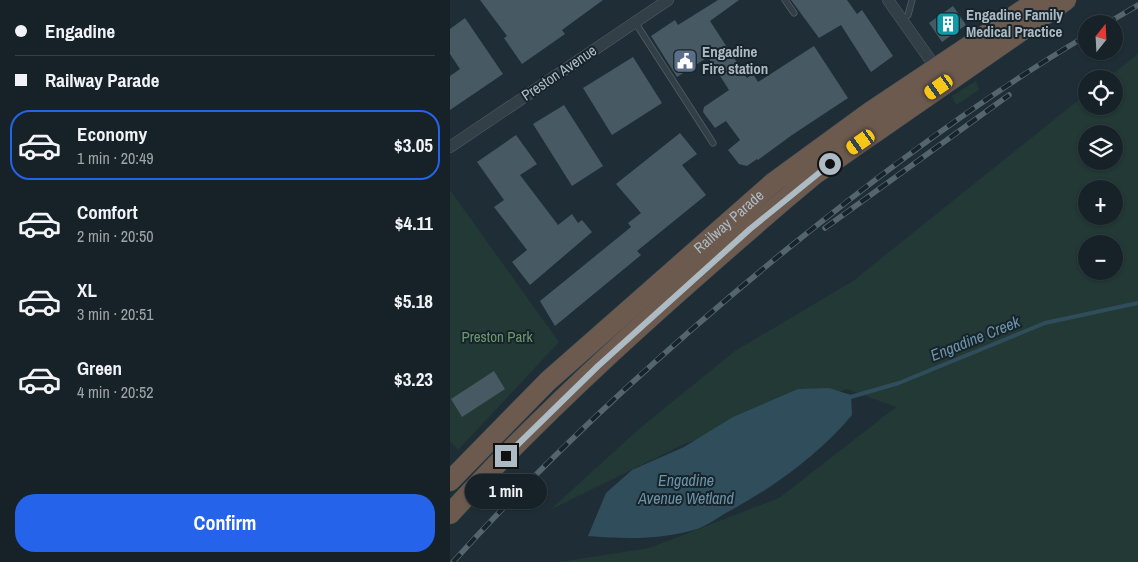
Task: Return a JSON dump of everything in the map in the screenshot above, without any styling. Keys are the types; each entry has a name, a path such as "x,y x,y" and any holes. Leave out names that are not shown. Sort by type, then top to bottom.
{"highway":[{"name":"Railway Parade","path":"452,475 548,381 743,208 813,152 1038,0"},
{"name":"Railway Parade","path":"450,514 598,366 784,200 823,169 1066,0"}],"street":[{"name":"Preston Avenue","path":"450,147 668,0"},
{"path":"888,0 936,68"},
{"path":"452,475 471,492"}],"lane":[{"path":"785,0 794,13"},
{"path":"908,15 912,0"},
{"path":"635,22 713,143"}],"green space":[{"path":"1138,54 1138,562 559,562 649,548 779,498 896,407 847,389 684,444 550,510 640,428 735,351 853,281 1078,100 1078,115 1123,115 1123,70 1118,70"},
{"path":"976,81 979,90 956,105 952,96"},
{"name":"Preston Park","path":"450,190 559,342 458,450 450,441"}],"water":[{"name":"Engadine Avenue Wetland","path":"829,388 851,395 852,415 809,458 759,494 704,526 684,533 643,538 588,536 606,493 632,470 684,447 733,417 798,389"}],"building":[{"path":"480,0 603,0 562,30 565,34 522,64 504,38 507,36"},
{"path":"718,0 739,0 710,21 747,78 753,74 758,82 814,46 848,98 747,166 739,164 728,150 740,140 726,121 715,128 703,112 704,107 729,90 708,57 677,77 651,36 675,20 678,25"},
{"path":"791,0 847,0 857,14 862,10 893,56 871,72 841,25 819,38"},
{"name":"Engadine Family Medical Practice","path":"953,6 966,25 942,42 929,23"},
{"path":"465,18 503,74 450,110 450,76 460,69 450,54 450,29"},
{"path":"633,57 662,103 612,135 583,88"},
{"path":"564,105 603,166 572,186 533,124"},
{"path":"680,133 697,154 682,165 706,195 637,251 641,255 555,326 540,301 631,227 628,223 641,213 616,184"},
{"path":"516,135 537,164 520,175 558,225 572,214 578,223 582,220 592,232 530,285 512,262 527,250 494,207 504,200 477,162"},
{"path":"494,371 505,389 462,417 451,399"}],"waterway":[{"name":"Engadine Creek","path":"847,398 899,383 1045,323 1138,303"}],"railway":[{"path":"1121,15 1138,5"},
{"path":"453,562 532,479 613,400 698,324 786,250 932,137 1008,85 1078,41"},
{"path":"825,228 1009,95"}],"place":[{"name":"Engadine Family Medical Practice","path":"948,24"},
{"name":"Engadine Fire station","path":"685,61"}],"route":[{"path":"506,456 598,366 750,229 815,174 830,164"}]}
